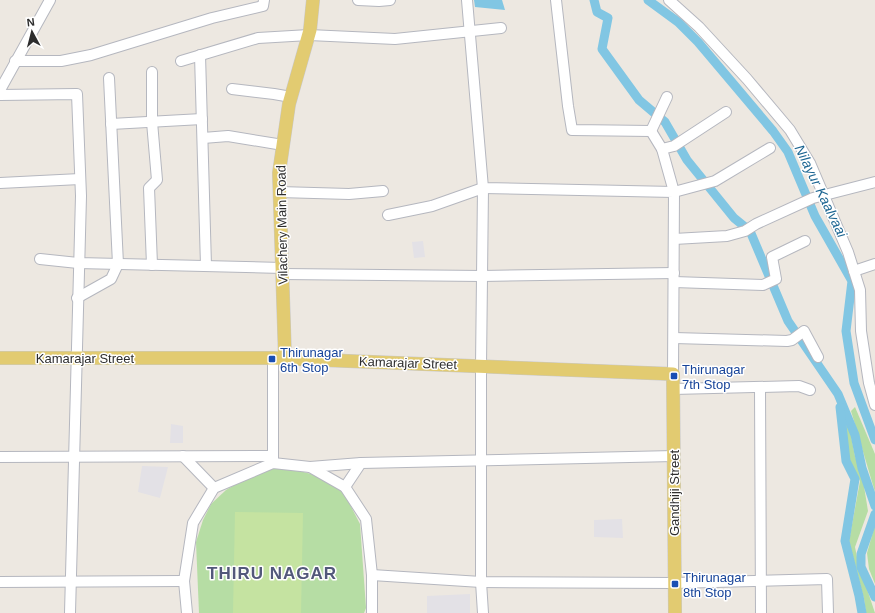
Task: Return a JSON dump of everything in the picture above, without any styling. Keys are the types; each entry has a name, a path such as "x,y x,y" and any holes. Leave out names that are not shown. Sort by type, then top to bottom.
{"main road":[{"name":"Vilachery Main Road","path":"279,358 282,271 279,172 291,97 309,35 313,0"},
{"name":"Kamarajar Street","path":"0,358 279,358 673,374"},
{"name":"Gandhiji Street","path":"673,374 675,613"}],"street":[{"path":"0,90 5,72 15,61 50,0"},
{"path":"15,61 61,61 91,55 212,18 263,6 264,0"},
{"path":"358,0 390,0"},
{"path":"467,0 483,188 481,366 481,582 483,613"},
{"path":"556,0 572,130 651,131"},
{"path":"669,0 699,27 747,79 790,130 810,164 848,252 860,290 861,331 872,382 875,405"},
{"path":"181,61 258,38 309,35 395,39 501,28"},
{"path":"200,55 206,266"},
{"path":"152,72 152,122 157,180 149,188 152,265"},
{"path":"77,298 111,279 118,264 109,78"},
{"path":"232,89 291,97"},
{"path":"0,95 77,94 81,196 77,298 70,613"},
{"path":"651,131 666,97"},
{"path":"662,149 674,146 684,138 726,112"},
{"path":"111,124 202,119"},
{"path":"651,131 662,149 674,192 673,374"},
{"path":"203,138 228,136 283,145"},
{"path":"388,215 432,206 483,188 674,192 715,181 770,148"},
{"path":"0,183 80,179"},
{"path":"674,238 727,236 745,231 756,224 813,198 875,182"},
{"path":"279,192 349,194 383,191"},
{"path":"40,258 78,263 206,266 282,271 482,276 674,278 763,285 776,279 772,257 806,241"},
{"path":"854,270 875,264"},
{"path":"674,338 787,341 792,340 804,331 818,357"},
{"path":"273,459 279,358"},
{"path":"673,389 799,386 810,390"},
{"path":"760,387 761,613"},
{"path":"183,456 214,488"},
{"path":"0,457 183,456 273,459 310,467 361,463 674,456"},
{"path":"187,613 184,581 194,523 214,488 273,459"},
{"path":"345,487 361,463"},
{"path":"310,467 345,487 366,520 372,575 372,613"},
{"path":"372,575 481,582 674,583 827,579 828,613"},
{"path":"0,582 184,581"}],"shaded area":[{"path":"423,241 425,257 414,258 412,242"},
{"path":"171,424 183,426 183,443 170,443"},
{"path":"142,466 168,467 160,498 138,492"},
{"path":"622,519 623,538 594,537 594,520"},
{"path":"470,594 470,613 427,613 427,596"}],"green space":[{"path":"855,407 875,454 875,492 851,411"},
{"path":"846,420 849,426 855,456 863,480 868,511 855,547 858,562 875,613 866,613 864,599 849,541 860,481 850,461 843,425"},
{"path":"285,467 322,477 344,493 360,524 366,608 364,613 199,613 196,542 203,520 211,504 226,490 246,478 265,470"},
{"path":"235,512 303,513 301,613 233,613"},
{"path":"875,525 875,584 869,569 867,553"}],"water":[{"path":"474,0 502,0 505,10 475,7"}],"waterway":[{"path":"594,0 597,12 608,18 602,49 639,100 665,122 687,160 734,218 750,231 788,321 838,394 855,435 862,468 875,506"},
{"name":"Nilayur Kaalvaai","path":"648,0 678,22 698,42 773,131 788,152 815,216 852,281 846,331 854,383 875,440"},
{"path":"840,407 846,461 855,479 845,541 862,613"},
{"path":"875,514 861,554 861,567 875,597"}],"place":[{"name":"Thirunagar 6th Stop","path":"272,359"},
{"name":"Thirunagar 7th Stop","path":"674,376"},
{"name":"Thirunagar 8th Stop","path":"675,584"}],"district":[{"name":"THIRU NAGAR","path":"272,573"}]}
